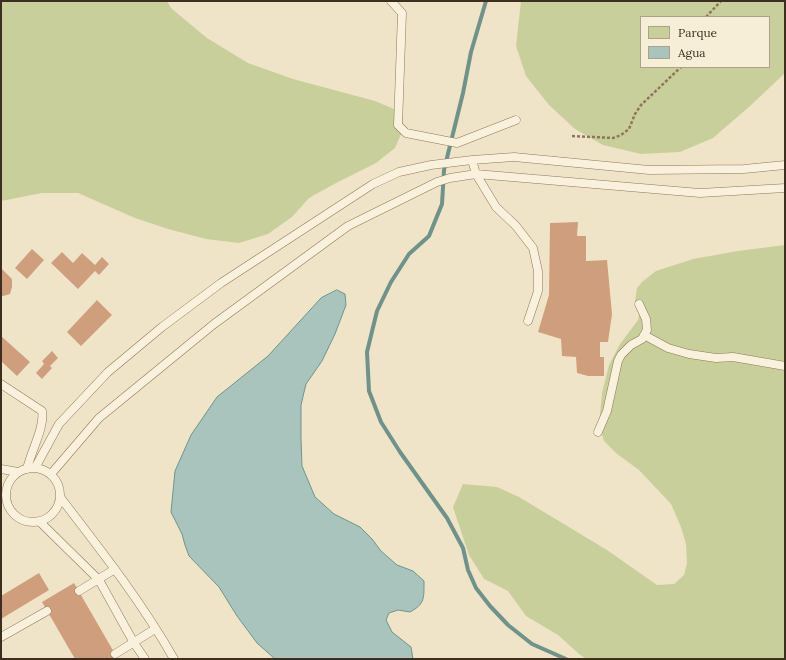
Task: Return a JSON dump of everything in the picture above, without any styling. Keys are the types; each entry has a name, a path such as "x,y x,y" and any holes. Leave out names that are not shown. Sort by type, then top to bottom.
{"lane":[{"path":"391,1 402,13 398,125 406,133 457,143 516,120"},
{"path":"31,468 59,424 108,372 162,327 221,283 373,184 399,172 431,165 514,157 649,170 744,169 785,165"},
{"path":"472,160 476,174 496,207 516,226 533,248 538,271 538,291 528,321"},
{"path":"51,474 99,418 214,324 348,226 437,182 450,178 476,174 700,193 785,188"},
{"path":"598,432 607,411 618,361 621,354 631,345 642,339 647,330 646,319 639,304"},
{"path":"644,335 668,348 689,354 716,358 733,357 785,366"},
{"path":"1,384 42,411 42,423 29,457 31,468"},
{"path":"1,469 18,472 31,468 44,470 51,474 56,481 60,497 58,505 53,513 39,521 30,522 22,520 15,515 10,509 6,493 12,478 18,472"},
{"path":"60,497 115,569 156,629 174,659"},
{"path":"1,507 10,509"},
{"path":"39,521 99,580 134,643 145,659"},
{"path":"79,592 115,569"},
{"path":"1,638 47,610"},
{"path":"115,654 156,629"}],"path":[{"path":"707,16 722,1"},
{"path":"572,136 613,138 622,136 629,129 635,114 641,106 680,68"}],"green space":[{"path":"1,1 167,1 171,8 207,38 248,63 293,79 375,101 394,109 403,118 402,132 395,148 376,163 309,198 292,217 268,234 239,243 206,239 168,229 135,218 78,193 42,193 1,201"},
{"path":"521,1 785,1 785,73 713,138 680,152 641,154 603,145 575,129 549,105 526,76 516,46"},
{"path":"785,245 785,659 586,659 558,635 526,616 508,591 484,579 469,555 453,507 463,484 497,487 519,497 607,550 657,585 674,584 684,575 687,563 686,544 681,527 671,504 639,470 617,454 604,441 599,424 602,393 609,365 620,344 638,320 640,311 635,301 637,288 656,271 693,259"}],"water":[{"path":"337,290 345,294 346,305 335,334 322,361 306,384 301,405 302,466 315,497 334,514 360,527 381,551 397,565 413,571 424,581 424,596 419,606 410,612 398,610 389,613 386,620 392,632 411,647 413,659 275,659 257,643 237,616 219,587 189,556 182,534 171,512 175,471 191,435 217,397 268,356 321,298"}],"building":[{"path":"578,222 577,236 586,236 586,261 607,260 612,314 608,342 600,342 600,357 604,357 604,376 588,376 577,373 576,357 562,356 561,339 538,332 549,295 550,223"},
{"path":"32,249 44,260 27,279 15,268"},
{"path":"62,252 73,263 82,253 95,265 102,257 109,264 99,275 95,271 78,289 51,263"},
{"path":"1,268 12,279 10,294 3,296 1,296"},
{"path":"97,300 112,315 81,346 67,332"},
{"path":"1,336 30,362 17,376 1,361"},
{"path":"52,351 58,358 50,366 52,368 42,379 36,373 44,364 42,361"},
{"path":"39,573 49,590 1,619 1,596"},
{"path":"74,583 118,659 75,659 42,602"}],"waterway":[{"path":"486,1 471,52 463,93 444,170 442,204 429,236 409,254 391,282 377,311 367,352 369,391 381,422 400,452 447,518 463,548 468,570 476,588 508,625 532,644 566,659"}]}
